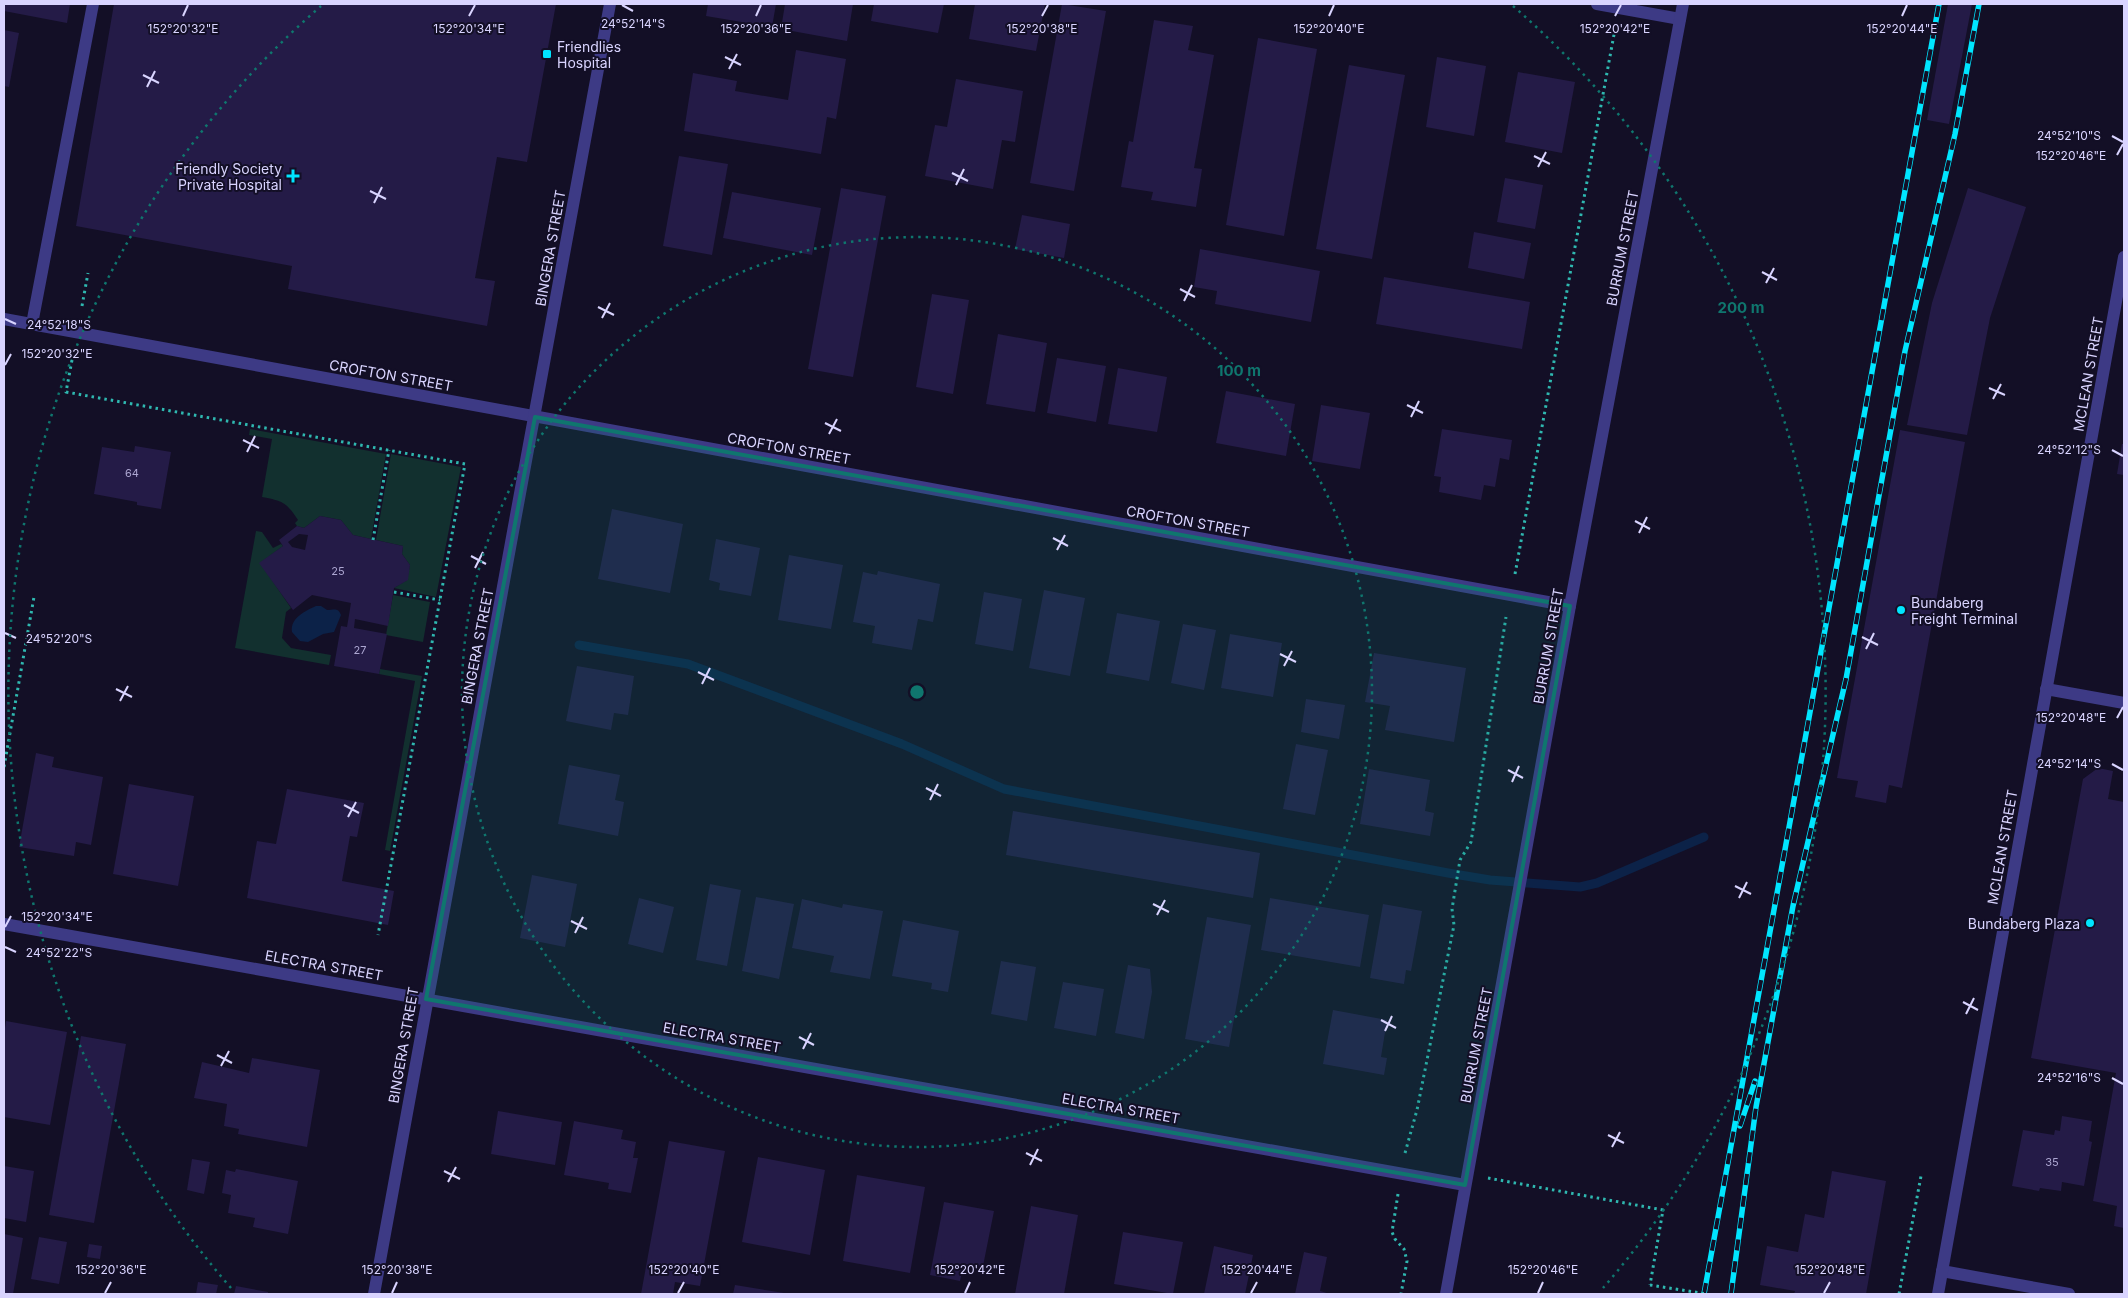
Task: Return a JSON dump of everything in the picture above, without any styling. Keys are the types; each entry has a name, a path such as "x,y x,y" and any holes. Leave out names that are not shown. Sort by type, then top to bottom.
{"street":[{"path":"32,324 93,4"},
{"name":"BINGERA STREET","path":"374,1294 426,999 610,4"},
{"path":"1597,4 1680,19"},
{"name":"BURRUM STREET","path":"1446,1294 1570,606 1683,4"},
{"name":"MCLEAN STREET","path":"1938,1294 2124,257"},
{"name":"CROFTON STREET","path":"4,319 1570,606"},
{"path":"2046,689 2124,703"},
{"name":"ELECTRA STREET","path":"4,924 1402,1174 1466,1179"},
{"path":"1942,1271 2069,1294"}],"path":[{"path":"1401,1294 1407,1262 1404,1249 1395,1240 1392,1232 1402,1174 1417,1110 1454,925 1452,910 1460,860 1471,842 1511,595 1619,8"},
{"path":"82,306 88,273"},
{"path":"72,360 66,392 465,464 378,934"},
{"path":"373,540 389,450"},
{"path":"394,592 440,600"},
{"path":"4,767 34,597"},
{"path":"1899,1294 1920,1176"},
{"path":"1466,1179 1663,1210 1650,1286 1708,1294"}],"highlighted area":[{"path":"535,417 1570,606 1465,1185 426,999"}],"green space":[{"path":"250,429 386,454 371,539 353,535 341,520 320,516 304,528 297,526 295,523 298,520 287,506 279,501 262,497 272,439 249,435"},
{"path":"391,454 461,467 436,597 394,588 407,580 410,565 402,554 403,546 376,540"},
{"path":"256,531 262,532 273,548 281,544 283,546 260,563 291,608 286,612 282,638 291,648 331,655 329,665 235,648"},
{"path":"393,595 430,602 423,642 386,635"},
{"path":"380,669 422,676 390,851 385,850 415,681 379,674"}],"water":[{"path":"316,606 340,612 341,615 334,632 323,634 308,642 300,641 292,632 293,623 307,610"}],"building":[{"path":"4,4 70,4 67,23 4,11"},
{"path":"114,4 556,4 527,162 497,157 475,278 495,281 487,326 288,289 292,266 76,226"},
{"path":"708,4 776,4 772,27 706,16"},
{"path":"785,4 853,4 847,41 781,29"},
{"path":"874,4 944,4 938,33 871,21"},
{"path":"975,4 1045,4 1036,51 969,39"},
{"path":"1062,4 1106,11 1074,191 1030,183"},
{"path":"1948,4 1972,4 1949,124 1927,120"},
{"path":"1154,20 1193,26 1188,50 1214,55 1194,168 1202,169 1196,207 1151,200 1153,192 1121,187 1129,141 1133,142"},
{"path":"4,30 19,33 9,87 4,86"},
{"path":"1258,38 1317,49 1284,236 1226,225"},
{"path":"796,50 846,59 836,119 827,117 821,154 684,131 693,73 737,81 735,91 788,100"},
{"path":"1437,57 1486,66 1474,136 1426,127"},
{"path":"1349,65 1405,75 1372,259 1316,249"},
{"path":"1518,72 1575,82 1562,153 1505,142"},
{"path":"956,79 1023,91 1015,142 1002,140 993,189 925,176 935,125 947,127"},
{"path":"679,156 728,164 712,255 663,246"},
{"path":"1505,178 1543,185 1535,229 1497,222"},
{"path":"841,188 886,196 853,377 808,369"},
{"path":"1968,188 2026,207 1990,318 1967,435 1907,425 1932,303"},
{"path":"732,192 821,208 812,255 723,238"},
{"path":"1022,215 1070,224 1064,258 1015,249"},
{"path":"1474,232 1531,243 1524,279 1468,268"},
{"path":"1200,249 1320,271 1311,322 1215,304 1217,291 1194,287"},
{"path":"1384,277 1530,302 1522,349 1376,324"},
{"path":"932,294 969,300 953,394 916,387"},
{"path":"998,334 1047,343 1035,412 986,404"},
{"path":"1057,358 1106,366 1096,422 1047,413"},
{"path":"1118,368 1167,377 1157,432 1108,424"},
{"path":"1226,391 1295,404 1286,456 1216,443"},
{"path":"1321,405 1370,413 1360,469 1312,461"},
{"path":"1442,429 1512,440 1509,460 1500,458 1495,487 1484,485 1481,500 1439,492 1441,477 1434,476"},
{"name":"Bundaberg Freight Terminal","path":"1900,430 1965,442 1902,788 1889,785 1886,803 1855,797 1858,781 1837,778"},
{"path":"2122,444 2124,444 2124,475 2117,474"},
{"path":"135,446 171,452 161,509 137,505 137,502 94,494 102,447 134,452"},
{"path":"612,509 683,524 670,593 598,579"},
{"path":"320,516 341,520 353,535 403,546 402,554 410,565 408,580 394,588 388,626 355,619 354,628 387,634 379,674 334,666 341,626 347,627 351,603 312,595 293,610 259,563 283,546 279,540 297,526 304,528","holes":["299,534 308,535 305,550 292,547 288,542"]},
{"path":"716,539 760,548 751,596 719,590 720,583 709,580"},
{"path":"789,555 843,565 831,629 778,620"},
{"path":"878,571 940,584 933,622 918,619 912,650 872,643 875,626 853,622 863,572 877,575"},
{"path":"1044,590 1085,598 1070,676 1029,668"},
{"path":"984,592 1022,599 1013,651 975,644"},
{"path":"1117,613 1160,621 1149,681 1106,673"},
{"path":"1183,624 1216,630 1204,690 1171,683"},
{"path":"1230,634 1282,643 1273,697 1221,688"},
{"path":"1374,653 1466,668 1454,742 1385,730 1390,706 1365,702"},
{"path":"577,666 634,676 628,715 614,713 611,730 566,721"},
{"path":"1306,699 1345,705 1339,739 1301,732"},
{"path":"1296,744 1328,750 1315,815 1283,809"},
{"path":"36,753 54,757 52,767 103,777 91,845 76,842 74,856 19,847"},
{"path":"569,765 620,775 615,800 624,802 618,836 558,824"},
{"name":"Bundaberg Plaza","path":"2098,768 2113,771 2108,799 2124,802 2124,1228 2114,1226 2117,1206 2093,1201 2116,1073 2031,1058 2083,779"},
{"path":"1369,769 1430,780 1425,811 1434,813 1430,836 1360,824"},
{"path":"129,784 194,796 178,886 113,874"},
{"path":"287,789 364,803 357,837 350,836 342,881 394,891 388,925 247,898 257,841 276,844"},
{"path":"1013,811 1260,853 1253,898 1006,855"},
{"path":"532,875 577,884 565,947 520,938"},
{"path":"710,884 741,890 727,966 696,960"},
{"path":"756,897 794,904 779,979 742,971"},
{"path":"639,898 674,907 663,953 628,944"},
{"path":"1270,898 1369,915 1360,967 1261,950"},
{"path":"802,899 842,908 843,904 883,911 870,979 830,972 834,956 792,948"},
{"path":"1383,904 1422,911 1411,971 1406,970 1404,984 1370,978"},
{"path":"1207,917 1251,925 1229,1047 1185,1039"},
{"path":"903,920 959,931 948,992 931,989 932,983 892,976"},
{"path":"1001,961 1036,967 1027,1021 991,1014"},
{"path":"1128,965 1150,969 1152,992 1144,1039 1115,1033"},
{"path":"1063,982 1104,989 1096,1036 1054,1028"},
{"path":"1333,1010 1387,1020 1381,1057 1387,1058 1384,1075 1323,1064"},
{"path":"6,1021 67,1032 50,1125 4,1117 4,1035"},
{"path":"81,1036 126,1044 94,1223 49,1215"},
{"path":"252,1058 320,1070 307,1147 238,1134 239,1129 224,1126 227,1104 194,1098 202,1062 249,1073"},
{"path":"498,1111 562,1122 555,1165 491,1154"},
{"path":"2062,1116 2092,1121 2089,1141 2092,1142 2084,1186 2062,1182 2061,1191 2040,1188 2039,1191 2012,1186 2023,1130 2054,1135 2055,1130 2060,1131"},
{"path":"574,1121 623,1130 621,1139 636,1142 633,1158 638,1158 631,1193 608,1189 609,1183 564,1175"},
{"path":"669,1141 725,1151 700,1286 675,1282 673,1294 641,1294"},
{"path":"758,1157 825,1170 810,1255 742,1242"},
{"path":"192,1159 210,1162 204,1194 187,1190"},
{"path":"4,1166 34,1171 26,1222 4,1218"},
{"path":"236,1169 298,1181 288,1234 253,1227 255,1218 228,1213 231,1195 222,1193 226,1170 235,1172"},
{"path":"1832,1171 1886,1181 1866,1294 1794,1294 1795,1291 1760,1285 1767,1246 1798,1252 1805,1214 1824,1218"},
{"path":"857,1175 925,1187 910,1273 843,1261"},
{"path":"944,1202 994,1211 982,1271 963,1267 960,1281 930,1275"},
{"path":"1031,1206 1078,1215 1064,1294 1015,1294"},
{"path":"1123,1232 1183,1242 1173,1294 1114,1284"},
{"path":"4,1234 23,1238 13,1294 4,1294"},
{"path":"39,1237 67,1242 59,1284 31,1279"},
{"path":"89,1244 102,1246 100,1259 87,1257"},
{"path":"1214,1246 1253,1255 1245,1294 1204,1294"},
{"path":"1304,1252 1327,1257 1320,1291 1330,1294 1295,1294"},
{"path":"198,1282 218,1285 216,1294 196,1294"},
{"path":"735,1285 784,1293 784,1294 733,1294"},
{"path":"236,1286 268,1292 268,1294 234,1294"}],"waterway":[{"path":"579,645 688,664 902,744 1004,789 1448,873 1490,880 1580,887 1597,883 1704,837"}],"railway":[{"path":"1704,1294 1939,4"},
{"path":"1731,1294 1756,1107 1793,906 1846,679 1905,351 1955,134 1979,4"},
{"path":"1740,1126 1755,1081"}],"place":[{"name":"Friendlies Hospital","path":"547,54"},
{"name":"Friendly Society Private Hospital","path":"293,176"},
{"name":"Bundaberg Freight Terminal","path":"1901,610"},
{"name":"Bundaberg Plaza","path":"2090,923"}]}
